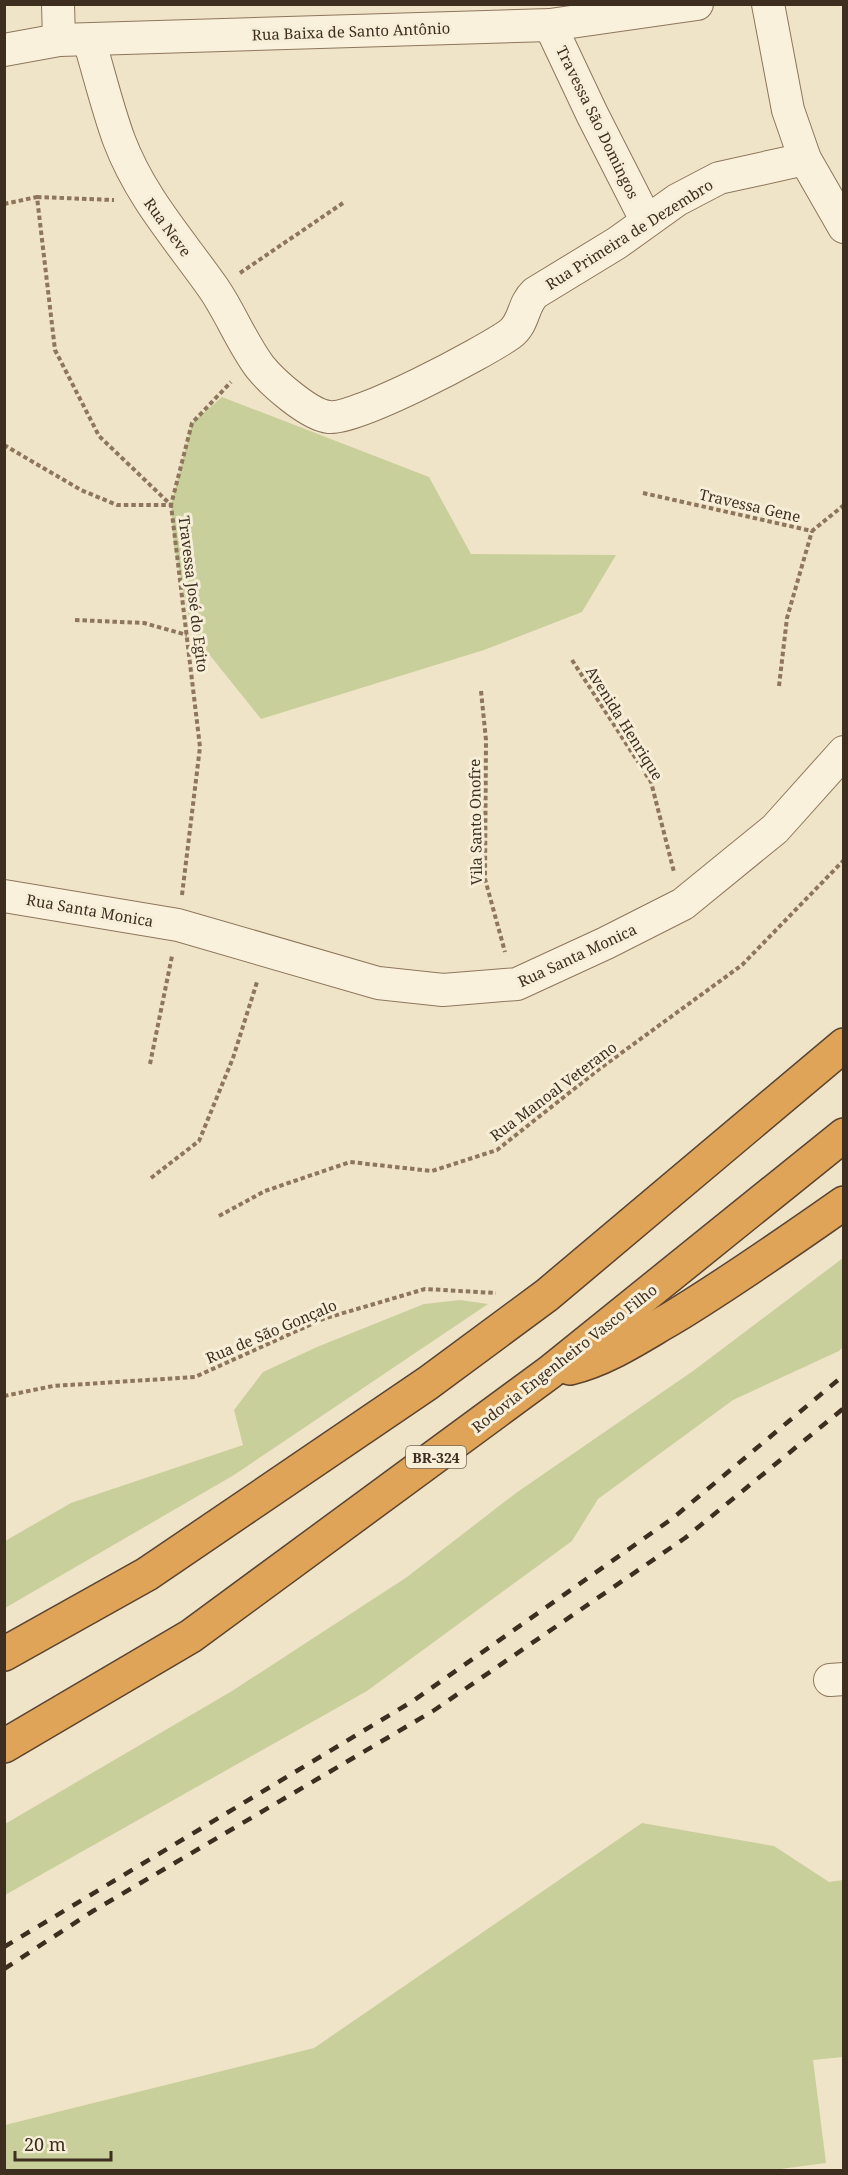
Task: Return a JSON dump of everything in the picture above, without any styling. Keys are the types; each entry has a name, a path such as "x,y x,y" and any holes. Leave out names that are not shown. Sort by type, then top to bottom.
{"highway":[{"path":"4,1654 147,1574 428,1383 547,1295 843,1045"},
{"name":"Rodovia Engenheiro Vasco Filho","path":"4,1746 191,1636 550,1372 843,1135"},
{"path":"550,1372 588,1364 621,1349 747,1271 843,1203"}],"street":[{"name":"Rua Neve","path":"58,4 148,201 215,290 261,368"},
{"name":"Rua Baixa de Santo Antônio","path":"4,50 74,40 550,24 697,4"},
{"path":"768,4 786,102 805,159 843,227"},
{"name":"Travessa São Domingos","path":"550,24 592,114 646,220"},
{"name":"Rua Primeira de Dezembro","path":"261,368 293,398 314,412 327,417 351,415 421,383 509,335 521,322 526,304 535,293 617,243 646,220 718,178 805,159"},
{"name":"Rua Santa Monica","path":"4,896 178,925 378,983 443,990 517,984 606,944 683,904 775,829 843,753"}],"path":[{"path":"4,204 37,197 148,201"},
{"name":"Travessa José do Egito","path":"37,197 55,350 99,436 171,505 200,747 178,925 150,1064"},
{"path":"215,290 343,203"},
{"path":"4,445 81,490 117,505 171,505 192,423 233,380 261,368"},
{"name":"Travessa Gene","path":"643,493 812,531 843,505"},
{"path":"779,686 787,618 812,531"},
{"path":"75,620 144,623 187,635"},
{"name":"Avenida Henrique","path":"572,660 651,782 683,904"},
{"name":"Vila Santo Onofre","path":"481,691 486,740 485,879 496,929 517,984"},
{"name":"Rua Manoal Veterano","path":"219,1216 264,1191 350,1162 432,1171 496,1150 598,1070 742,965 843,860"},
{"path":"151,1178 199,1141 233,1058 266,952"},
{"name":"Rua de São Gonçalo","path":"4,1396 53,1386 195,1377 323,1319 425,1289 547,1295"}],"green space":[{"path":"222,397 429,477 471,554 616,555 582,612 484,650 261,719 192,633 174,546 171,505 192,423"},
{"path":"843,1258 843,1347 839,1351 733,1400 598,1499 572,1541 367,1691 5,1895 5,1824 232,1691 407,1577 516,1493 693,1371"},
{"path":"460,1300 488,1304 234,1475 5,1608 5,1541 71,1503 243,1445 234,1410 263,1372 317,1347 424,1304"},
{"path":"642,1823 774,1846 829,1882 843,1880 843,2057 813,2060 826,2163 773,2170 5,2170 5,2125 314,2048"}],"railway":[{"path":"4,1947 413,1701 673,1518 844,1375"},
{"path":"4,1969 93,1911 433,1711 685,1538 844,1408"}]}
